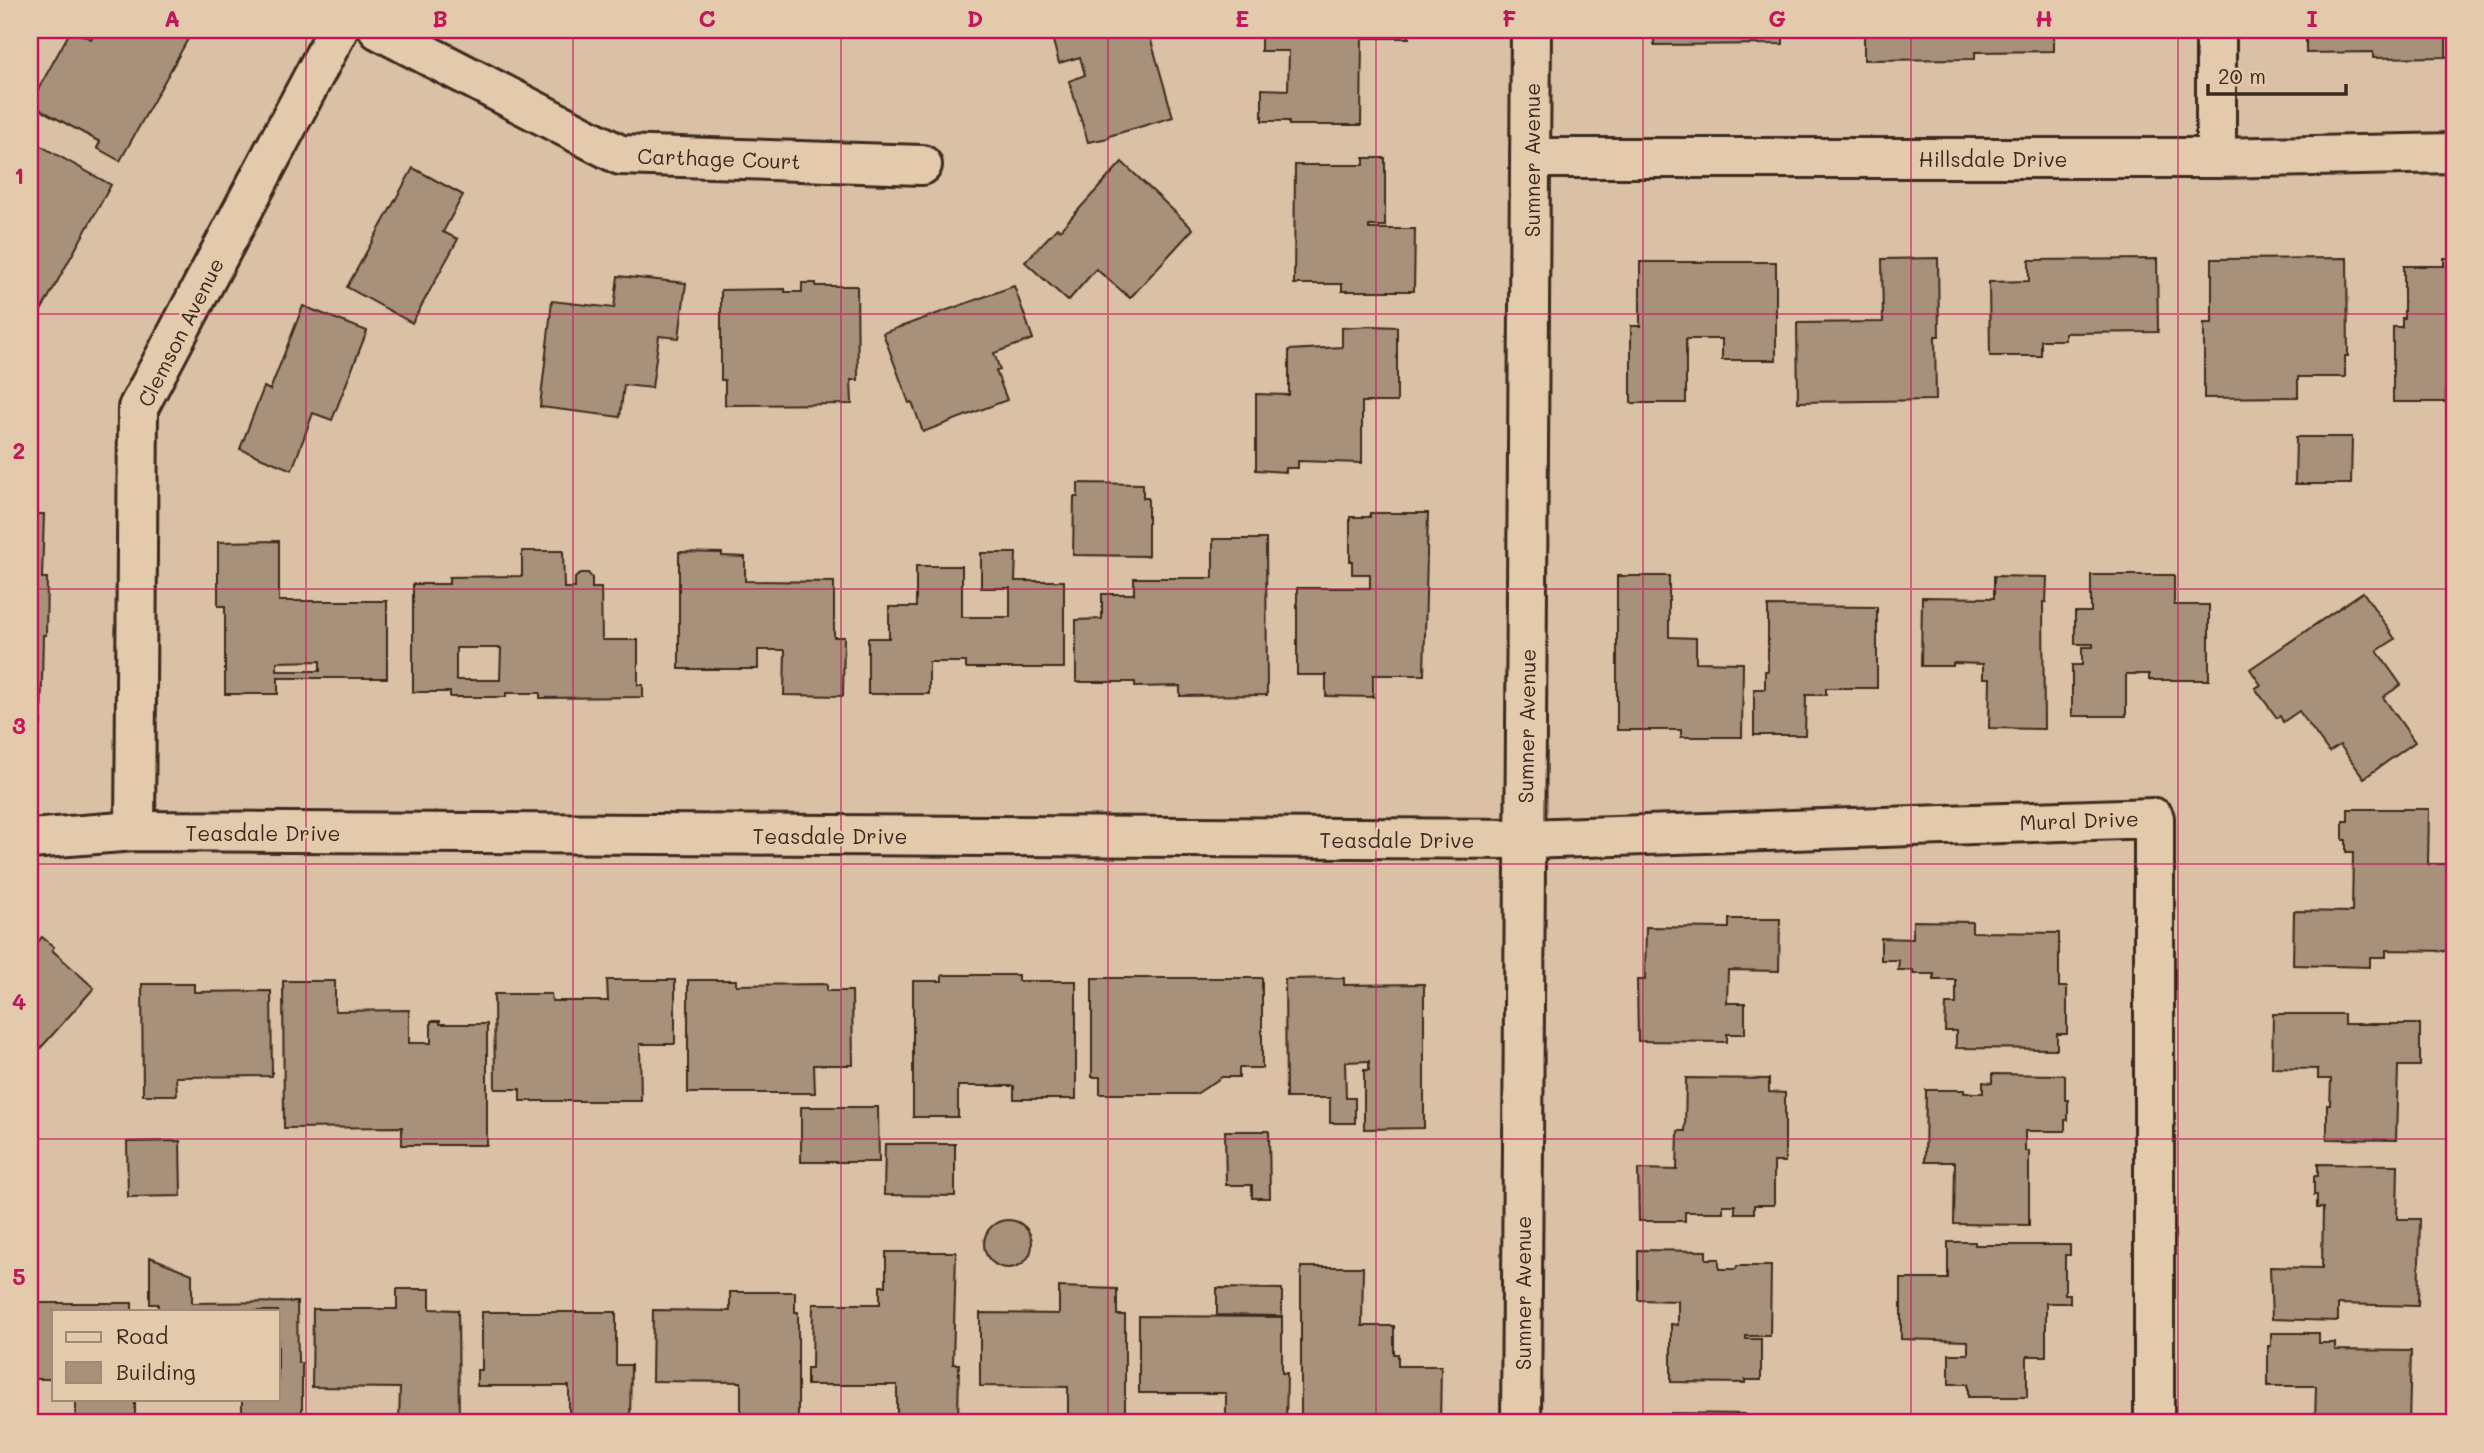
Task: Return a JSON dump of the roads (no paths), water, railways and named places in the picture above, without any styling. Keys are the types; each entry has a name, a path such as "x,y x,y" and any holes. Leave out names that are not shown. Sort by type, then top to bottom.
{"street":[{"name":"Clemson Avenue","path":"135,831 138,408 338,30"},
{"name":"Carthage Court","path":"379,30 620,155 922,165"},
{"name":"Sumner Avenue","path":"1521,1423 1531,30"},
{"path":"2216,30 2216,158"},
{"name":"Hillsdale Drive","path":"1531,158 2216,158 2454,153"},
{"name":"Mural Drive","path":"1525,839 2154,818 2154,1423"},
{"name":"Teasdale Drive","path":"30,839 135,831 1525,839"}]}
